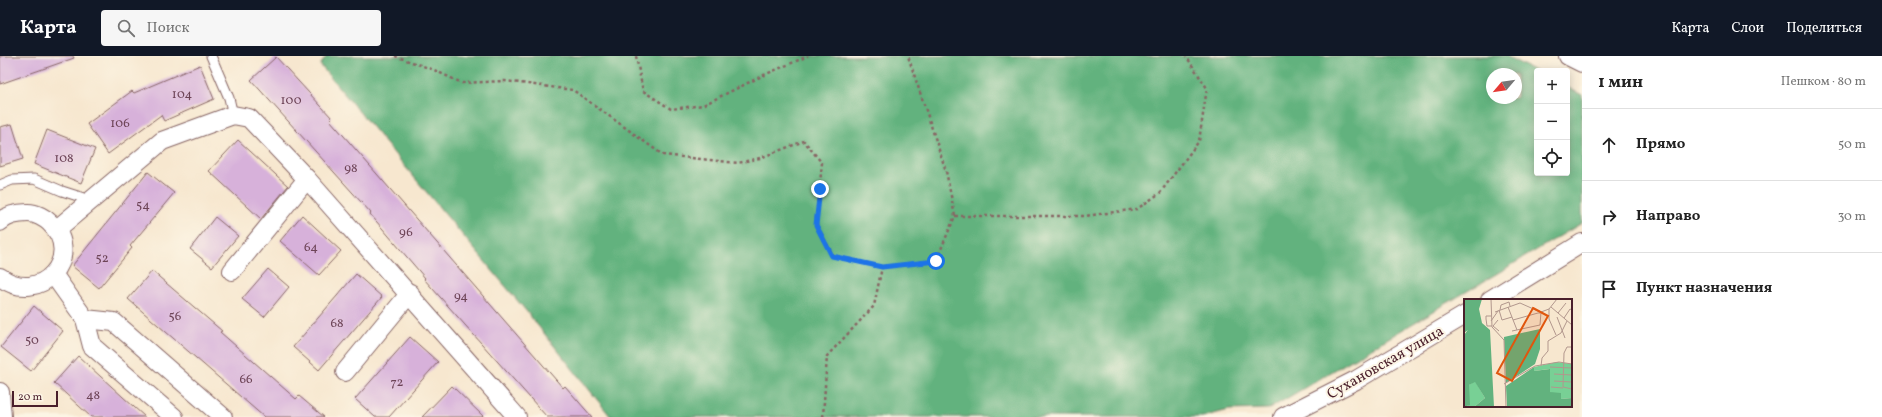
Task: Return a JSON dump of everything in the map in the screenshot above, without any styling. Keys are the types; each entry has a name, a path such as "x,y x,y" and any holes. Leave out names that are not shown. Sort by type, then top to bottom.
{"street":[{"path":"1568,56 1582,63"},
{"path":"57,229 162,141 233,115 249,118 307,179 410,293 517,417"},
{"path":"232,271 307,179"},
{"path":"0,222 16,213 31,213 45,218 57,229 61,241 62,254 58,267 53,274 38,285 25,288 2,284"},
{"path":"1492,299 1582,242"},
{"path":"53,274 85,319 92,346 174,417"},
{"path":"345,372 410,293"},
{"name":"Сухановская улица","path":"1283,417 1356,380 1464,317"},
{"path":"85,319 114,322 224,417"},
{"path":"0,392 2,417"}],"lane":[{"path":"211,56 229,98 233,115"},
{"path":"0,185 12,180 34,179 62,192 90,200"}],"path":[{"path":"395,56 434,70 462,83 505,81 573,90 663,155 738,163 760,158 804,141 822,163 816,225 832,256 882,267 936,261 955,216 946,171 908,56"},
{"path":"636,56 643,91 670,109 703,105 764,75 808,56"},
{"path":"955,216 1085,216 1138,208 1160,193 1199,141 1207,88 1186,56"},
{"path":"824,417 827,356 874,306 882,267"}],"green space":[{"path":"327,56 1506,56 1534,70 1534,176 1570,176 1570,89 1582,95 1582,223 1269,409 1229,410 1202,417 611,417 527,312 320,65"}],"building":[{"path":"0,56 73,56 74,58 0,84"},
{"path":"276,57 332,118 330,120 563,388 565,386 592,417 547,417 424,279 425,278 370,214 371,213 251,80"},
{"path":"200,65 214,99 164,121 161,115 108,154 87,124 132,91 134,93"},
{"path":"12,124 23,159 0,166 0,127"},
{"path":"47,130 95,149 81,183 34,164"},
{"path":"238,140 288,186 261,219 209,171"},
{"path":"148,172 174,193 130,246 132,248 99,288 72,266"},
{"path":"302,215 341,251 319,275 280,241"},
{"path":"215,217 238,236 212,267 190,249"},
{"path":"268,269 289,287 264,317 242,299"},
{"path":"152,271 222,331 220,332 296,399 299,396 324,417 264,417 128,299"},
{"path":"356,274 382,297 319,370 293,347"},
{"path":"34,306 63,331 31,371 1,347"},
{"path":"410,337 438,362 389,417 375,417 355,399"},
{"path":"78,356 145,417 91,417 54,383"},
{"path":"452,386 484,417 422,417"}],"route":[{"path":"820,189 816,225 832,256 882,267 936,261"}]}
